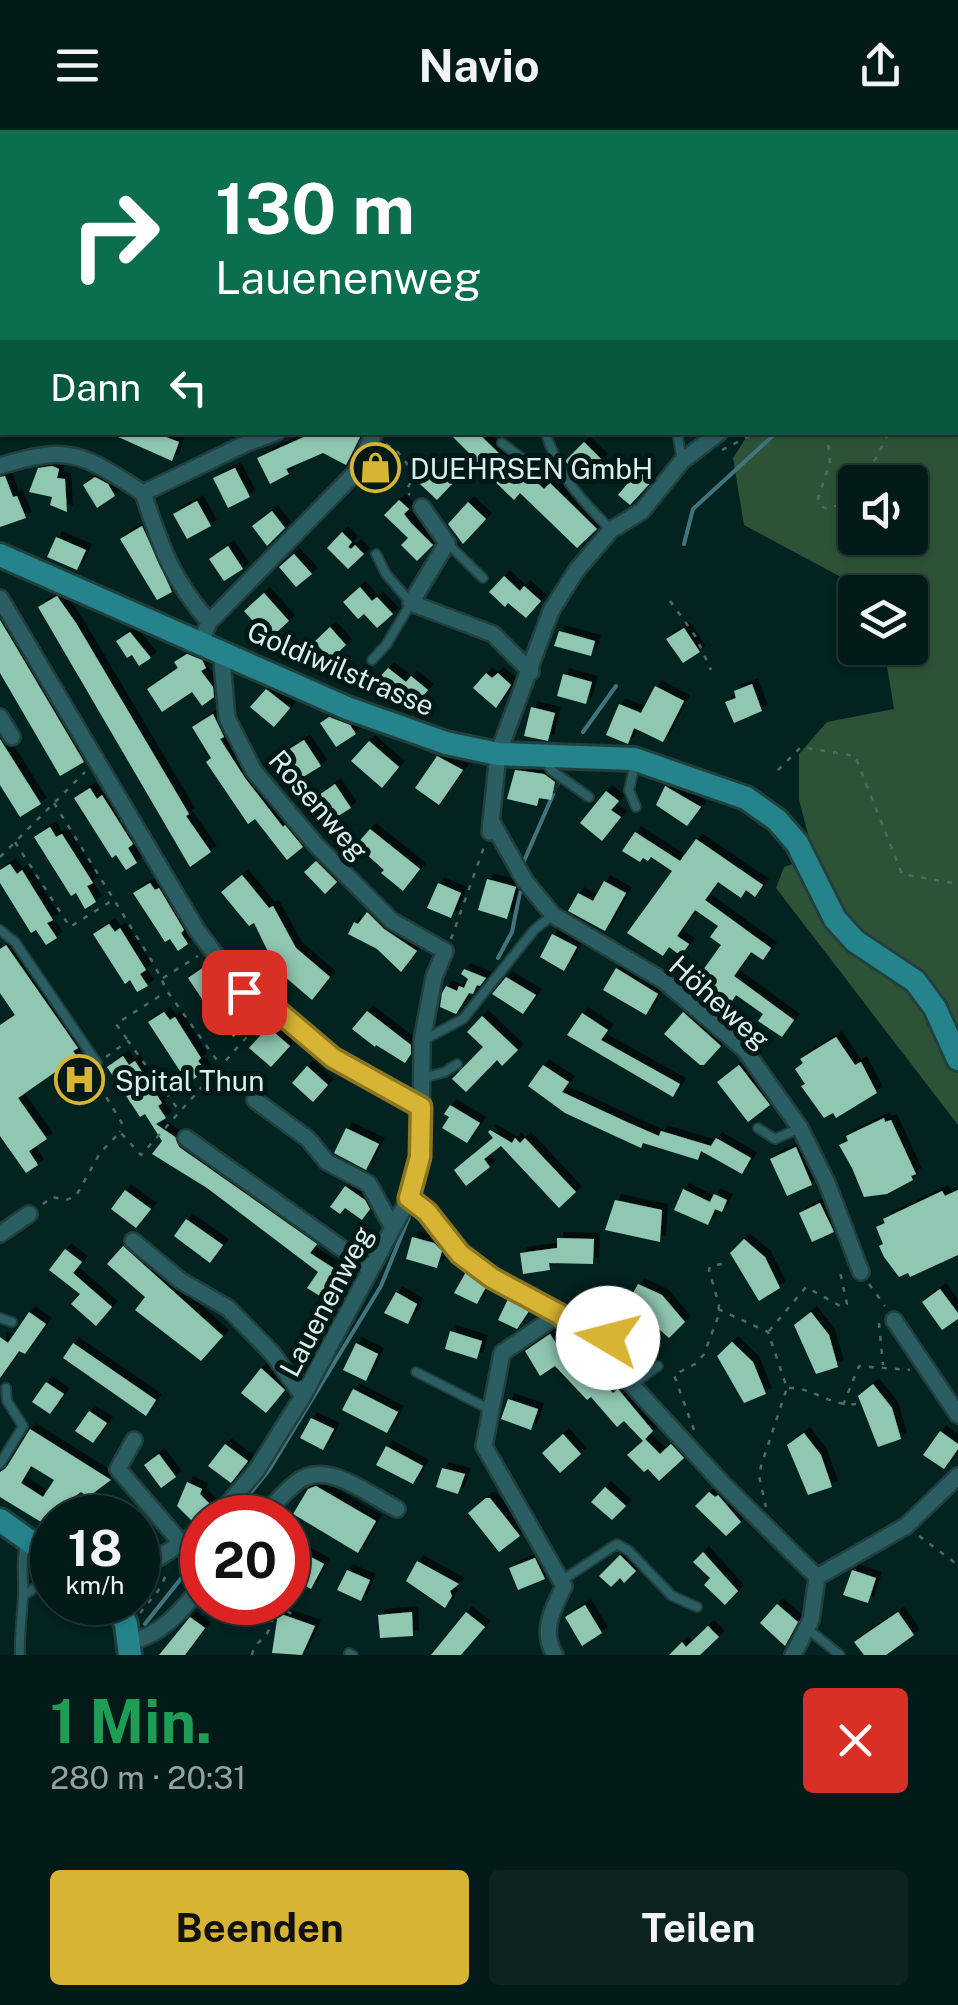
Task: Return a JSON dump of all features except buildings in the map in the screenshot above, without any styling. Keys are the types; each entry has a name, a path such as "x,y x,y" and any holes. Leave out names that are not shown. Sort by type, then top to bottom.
{"street":[{"path":"0,466 49,453 68,454 100,465 143,493 167,564 210,638 355,473 372,435"},
{"path":"498,754 551,610 576,572 611,530 642,511 682,461 716,435"},
{"path":"143,493 246,438"},
{"path":"422,507 447,543 411,603 493,634 531,672"},
{"name":"Goldiwilstrasse","path":"3,563 210,638 347,708 446,743 498,754 636,760 746,798 777,820 798,842 835,918 856,941 916,981 935,1008 958,1059"},
{"path":"0,598 210,948 244,992 273,1007 333,1058 421,1107"},
{"name":"Rosenweg","path":"210,638 227,718 254,771 316,846 392,922 445,951"},
{"path":"0,716 12,737"},
{"name":"Höheweg","path":"498,754 490,831 525,881 554,916 664,981 744,1050 800,1128 862,1272"},
{"name":"Lauenenweg","path":"236,1495 256,1471 303,1396 409,1198 420,1157 422,1041 434,977 445,951"},
{"path":"255,1100 308,1139 327,1162 369,1184 394,1228"},
{"path":"186,1138 371,1269"},
{"path":"409,1198 427,1212 460,1254 492,1278 559,1314 605,1356 720,1482 817,1577"},
{"path":"0,1234 29,1214"},
{"path":"133,1241 182,1281 228,1308 272,1353 303,1396"},
{"path":"555,1655 549,1646 547,1626 564,1586 484,1446 502,1353 559,1314"},
{"path":"890,1314 958,1415"},
{"path":"134,1440 118,1469 180,1541"},
{"path":"284,1495 298,1480 316,1473 329,1474 397,1510"},
{"path":"817,1577 906,1526 958,1476"},
{"path":"0,1520 30,1542"},
{"path":"793,1655 808,1629 817,1577"},
{"path":"130,1648 166,1625 180,1610"}],"lane":[{"path":"546,435 557,468 570,488 611,530"},
{"path":"678,435 682,461"},
{"path":"502,444 529,464 557,468"},
{"path":"447,543 483,578"},
{"path":"372,660 386,645 411,603 386,574 376,554"},
{"path":"543,756 551,770 589,797"},
{"path":"636,760 629,790 636,807"},
{"path":"422,1041 462,1019 534,930 554,916"},
{"path":"0,930 15,942 98,1063"},
{"path":"420,1078 446,1072 456,1064"},
{"path":"758,1128 775,1139 800,1128"},
{"path":"605,1356 608,1338 603,1315 629,1312 634,1307"},
{"path":"0,1318 12,1322"},
{"path":"632,1384 658,1366"},
{"path":"416,1372 491,1410"},
{"path":"0,1464 23,1426 8,1401 6,1388"},
{"path":"20,1655 18,1624 24,1595 20,1571 27,1540"},
{"path":"561,1580 617,1544 629,1551 672,1596 697,1608"},
{"path":"24,1595 30,1591"},
{"path":"808,1629 840,1655"}],"path":[{"path":"373,435 396,452 415,474 406,491 422,507"},
{"path":"827,435 830,463 818,498 827,509 838,505"},
{"path":"871,465 887,435"},
{"path":"670,601 696,637 711,670"},
{"path":"778,770 801,747 855,756 902,874 958,884"},
{"path":"0,857 97,760"},
{"path":"54,803 168,992 221,1066"},
{"path":"15,842 70,927 114,899"},
{"path":"445,951 481,854"},
{"path":"162,979 210,948"},
{"path":"168,992 116,1024 179,1110"},
{"path":"120,1132 141,1154 273,1007"},
{"path":"98,1063 128,1041"},
{"path":"29,1214 52,1197 66,1200 76,1196 100,1153 124,1126 79,1052 84,1043"},
{"path":"689,1448 697,1438 674,1375 697,1364 704,1354 718,1309 710,1266 728,1264"},
{"path":"768,1332 806,1287 842,1307 848,1304 840,1272"},
{"path":"862,1272 890,1314 879,1319 884,1367"},
{"path":"718,1309 768,1332 788,1388 759,1476 770,1528"},
{"path":"843,1405 859,1366 930,1372"},
{"path":"788,1388 800,1388 843,1405 856,1404"},
{"path":"906,1526 958,1565"},
{"path":"160,1587 169,1570"},
{"path":"252,1655 255,1644 268,1634 270,1625"}],"green space":[{"path":"748,435 958,435 958,1125 776,888 784,867 814,857 799,800 799,754 827,722 894,709 887,665 928,665 928,575 838,575 744,525 733,458"}],"waterway":[{"path":"684,544 693,509 774,435"},
{"path":"583,732 616,686"},
{"path":"524,861 559,781"},
{"path":"498,958 512,932 520,892"},
{"path":"429,1131 430,1101"},
{"path":"249,1495 269,1470 381,1286 409,1217"},
{"path":"160,1605 180,1580"}],"place":[{"name":"DUEHRSEN GmbH","path":"375,468"},
{"name":"Spital Thun","path":"80,1080"}],"route":[{"path":"244,992 273,1007 333,1058 421,1107 420,1157 409,1198 427,1212 460,1254 492,1278 559,1314 605,1356 608,1338"}]}
